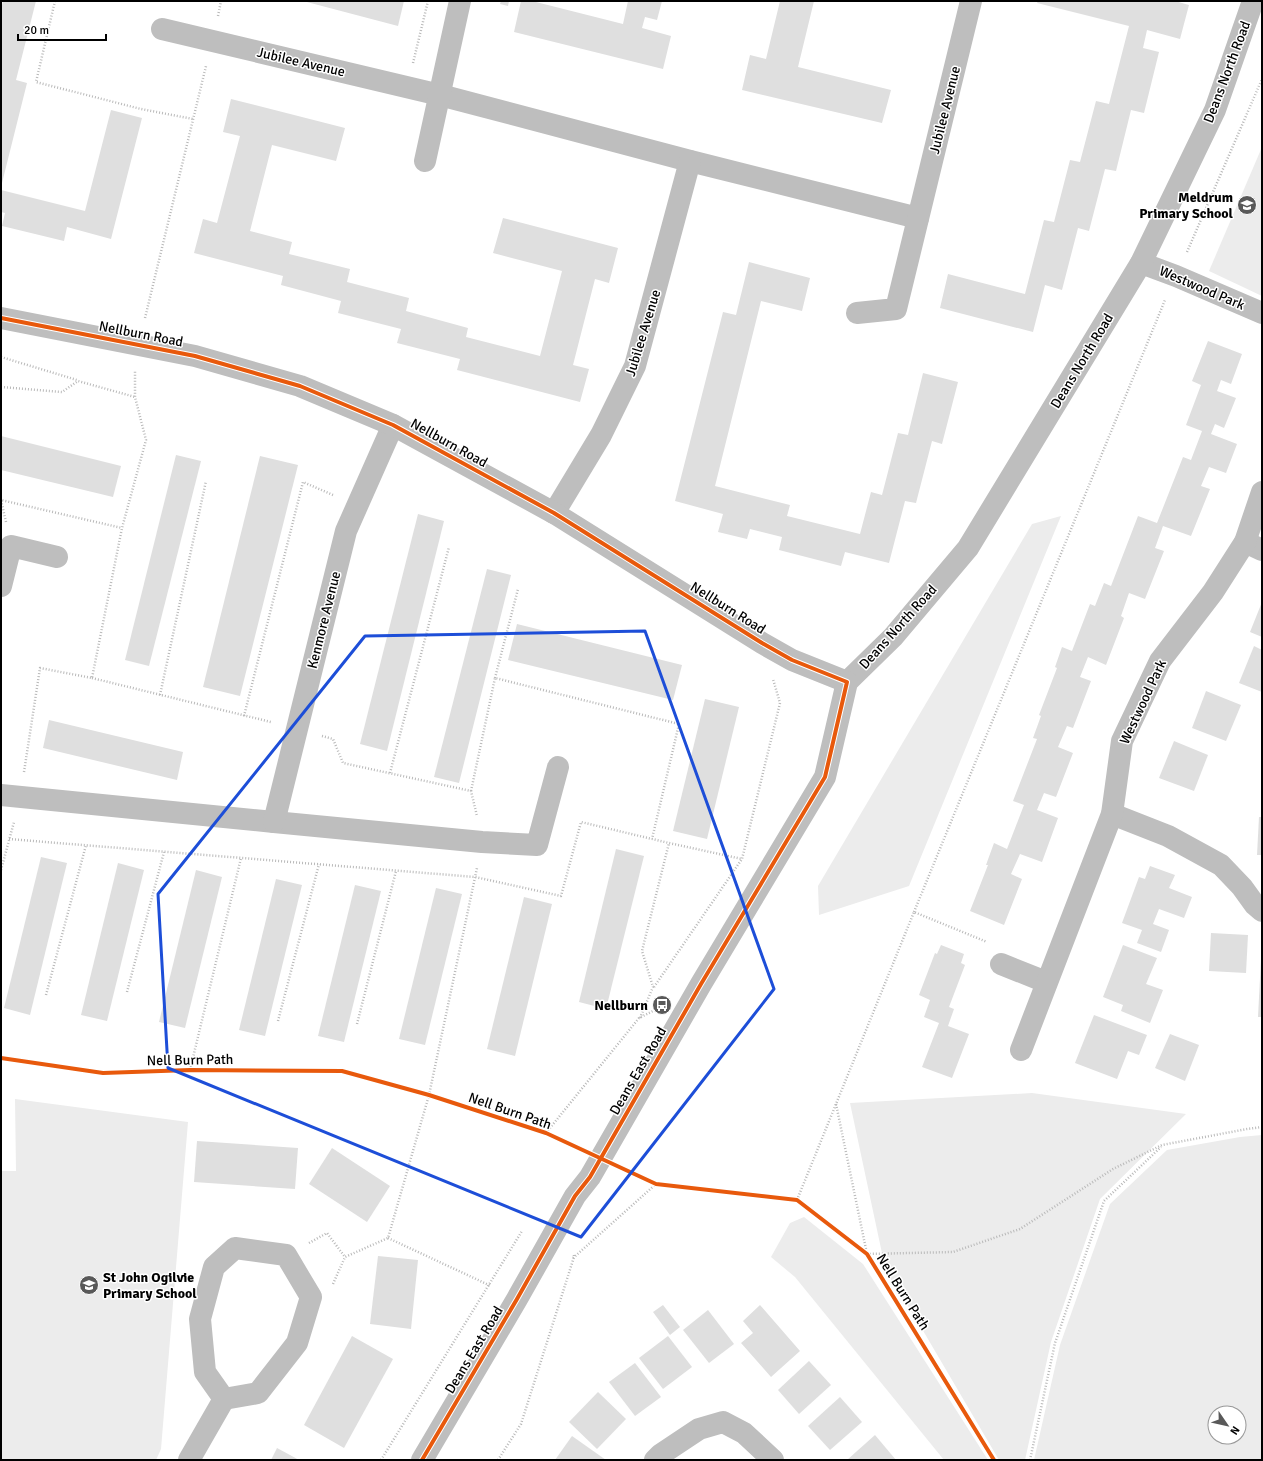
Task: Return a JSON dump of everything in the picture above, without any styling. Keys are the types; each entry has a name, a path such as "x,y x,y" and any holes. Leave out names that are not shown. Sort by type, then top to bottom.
{"street":[{"path":"425,161 460,1"},
{"name":"Jubilee Avenue","path":"857,313 896,309 971,1"},
{"name":"Deans North Road","path":"847,682 892,637 968,548 1141,263 1215,110 1254,1"},
{"name":"Jubilee Avenue","path":"162,29 440,95 690,161 918,218"},
{"name":"Jubilee Avenue","path":"554,513 601,435 635,366 690,161"},
{"name":"Westwood Park","path":"1141,263 1176,276 1262,313"},
{"name":"Nellburn Road","path":"1,318 195,356 300,386 393,425 554,513 762,643 792,660 847,682"},
{"name":"Kenmore Avenue","path":"274,822 346,531 393,425"},
{"name":"Westwood Park","path":"1021,1050 1112,814 1122,741 1160,661 1213,592 1253,546 1262,492"},
{"path":"1,586 10,546 57,557"},
{"name":"Deans East Road","path":"422,1460 517,1299 575,1196 590,1177 701,984 825,777 847,682"},
{"path":"11,796 482,842 537,846 558,767"},
{"path":"1112,814 1168,836 1221,865 1242,887 1255,905 1262,911"},
{"path":"1001,964 1046,982"},
{"path":"235,1248 286,1255 311,1298 297,1343 258,1393 224,1399 205,1372 200,1319 214,1267 235,1248"},
{"path":"189,1460 224,1399"},
{"path":"656,1460 660,1455 699,1429 723,1422 744,1433 773,1460"}],"path":[{"path":"55,1 36,82 141,109 193,119"},
{"path":"145,318 221,1"},
{"path":"407,87 428,1"},
{"path":"797,1200 1176,276 1262,79"},
{"path":"1,357 135,398"},
{"path":"1,870 11,796 40,668 92,678 122,528 146,440 135,398 134,364"},
{"path":"1,387 62,392 78,380"},
{"path":"160,695 206,481"},
{"path":"244,716 303,482 358,506"},
{"path":"1,500 122,528"},
{"path":"390,773 449,547"},
{"path":"471,791 495,678 518,589"},
{"path":"495,678 679,724 652,839"},
{"path":"388,1238 428,1095 482,842"},
{"path":"653,987 642,951 669,843"},
{"path":"46,995 86,845"},
{"path":"127,992 164,852"},
{"path":"190,1070 242,858"},
{"path":"546,1133 639,1018 653,987 742,859"},
{"path":"278,1021 319,864"},
{"path":"357,1024 396,871"},
{"path":"914,912 999,946 1001,964"},
{"path":"639,1018 660,1007"},
{"path":"421,1093 436,1097"},
{"path":"836,1104 867,1254 953,1252 1020,1229 1113,1169 1162,1145 1262,1127"},
{"path":"1030,1460 1055,1343 1104,1201 1162,1145"},
{"path":"649,1180 656,1184 664,1185"},
{"path":"568,1262 656,1184"},
{"path":"790,1199 797,1200 803,1205"},
{"path":"286,1255 327,1233 345,1257"},
{"path":"311,1298 329,1292 345,1257 388,1238 517,1299"}],"highlighted area":[{"path":"645,631 774,989 581,1237 168,1068 158,894 365,636"}],"shaded area":[{"name":"Meldrum Primary School","path":"1262,147 1262,296 1209,271"},
{"path":"1061,516 909,886 819,915 818,886 1032,524"},
{"path":"1032,1093 1186,1114 1100,1199 1051,1342 1025,1460 999,1460 915,1317 886,1272 850,1103"},
{"name":"St John Ogilvie Primary School","path":"15,1099 188,1122 161,1449 156,1460 1,1460 1,1171 16,1171"},
{"path":"1262,1135 1262,1460 1034,1460 1060,1345 1110,1204 1167,1150 1240,1137"},
{"path":"804,1217 863,1264 988,1460 944,1460 795,1277 771,1257 790,1223"}],"building":[{"path":"3,1 36,1 16,80 27,83 2,183 1,9"},
{"path":"303,1 404,1 398,26"},
{"path":"501,1 509,1 508,6 500,4"},
{"path":"521,1 532,1 623,24 628,1 662,1 657,20 645,17 642,28 671,36 663,69 514,32"},
{"path":"780,1 814,1 798,67 891,90 882,123 742,90 750,55 766,59"},
{"path":"1038,1 1175,1 1189,5 1180,39 1147,30 1143,48 1159,52 1144,113 1131,110 1116,171 1105,169 1089,231 1078,228 1062,290 1045,285 1033,332 940,308 948,274 1025,294 1044,220 1054,222 1070,160 1080,162 1096,101 1109,104 1129,26 1037,3"},
{"path":"231,99 345,128 336,161 272,145 250,231 292,242 289,254 350,269 347,282 409,298 406,311 468,328 466,337 540,356 562,271 493,253 503,218 618,248 609,283 595,279 573,365 589,369 580,402 457,370 460,359 397,343 401,329 338,313 341,301 281,285 283,276 194,253 203,219 217,223 240,136 223,132"},
{"path":"111,110 142,118 111,239 67,227 64,241 2,226 5,213 1,212 1,190 85,211"},
{"path":"749,262 810,278 802,311 761,301 715,486 790,505 787,516 860,534 871,492 882,495 898,433 908,435 923,373 958,382 942,444 932,441 916,503 905,501 889,563 845,552 841,566 779,550 782,537 750,529 747,539 718,532 723,514 675,501 723,312 736,315"},
{"path":"1208,341 1242,354 1231,384 1221,380 1217,391 1236,398 1224,428 1215,424 1211,434 1237,444 1226,473 1209,467 1201,486 1210,489 1191,536 1163,526 1155,548 1164,551 1145,599 1129,593 1121,616 1124,618 1106,665 1088,657 1080,677 1091,681 1073,728 1067,726 1058,747 1073,753 1056,797 1044,793 1037,810 1058,818 1042,862 1020,854 1011,874 1022,879 1004,925 970,911 988,865 986,865 994,843 1007,849 1024,805 1013,801 1037,739 1033,738 1041,716 1039,715 1057,668 1055,667 1062,647 1072,651 1090,604 1095,606 1104,583 1111,586 1138,516 1157,523 1183,457 1191,460 1202,431 1186,425 1201,385 1192,381"},
{"path":"1,436 121,466 113,497 1,470"},
{"path":"176,455 201,461 149,666 125,660"},
{"path":"260,456 298,465 240,696 203,687"},
{"path":"418,514 444,521 387,751 360,744"},
{"path":"487,569 511,575 459,783 434,777"},
{"path":"1262,602 1262,637 1250,632"},
{"path":"517,624 682,665 673,700 508,660"},
{"path":"1254,646 1262,650 1262,692 1239,683"},
{"path":"1206,691 1241,705 1226,741 1192,728"},
{"path":"705,699 739,707 707,839 673,831"},
{"path":"49,720 183,752 177,780 43,748"},
{"path":"1174,741 1208,755 1194,791 1159,778"},
{"path":"1259,817 1262,817 1262,855 1257,855"},
{"path":"616,849 644,856 606,1009 579,1002"},
{"path":"41,857 67,863 30,1015 4,1008"},
{"path":"118,863 144,870 107,1021 81,1015"},
{"path":"1150,866 1175,875 1169,888 1192,897 1184,918 1159,909 1153,924 1169,930 1161,952 1137,943 1142,930 1122,923 1139,877 1145,879"},
{"path":"196,870 222,877 185,1028 159,1022"},
{"path":"276,879 302,885 265,1036 239,1030"},
{"path":"355,885 381,891 344,1042 318,1036"},
{"path":"436,888 462,894 425,1045 399,1039"},
{"path":"524,897 552,904 515,1056 487,1049"},
{"path":"1211,933 1248,935 1246,973 1209,971"},
{"path":"941,945 964,954 961,963 965,965 949,1007 954,1009 948,1026 969,1034 952,1078 922,1067 939,1023 924,1017 930,1000 919,995 935,953 937,954"},
{"path":"1123,945 1157,958 1146,984 1163,990 1150,1023 1121,1011 1123,1005 1103,997"},
{"path":"1261,959 1262,1017 1258,1017"},
{"path":"1094,1015 1147,1035 1139,1055 1128,1051 1117,1079 1075,1063"},
{"path":"1170,1034 1199,1045 1185,1081 1155,1068"},
{"path":"197,1141 298,1148 295,1189 194,1182"},
{"path":"332,1148 390,1186 367,1222 309,1184"},
{"path":"378,1256 418,1260 411,1329 370,1324"},
{"path":"663,1305 680,1327 670,1335 653,1312"},
{"path":"760,1305 800,1351 771,1377 741,1343 753,1333 743,1321"},
{"path":"708,1310 734,1344 709,1363 683,1330"},
{"path":"352,1336 393,1359 344,1448 304,1425"},
{"path":"668,1336 692,1367 663,1389 639,1358"},
{"path":"809,1361 831,1385 799,1414 778,1390"},
{"path":"635,1363 661,1397 635,1416 609,1382"},
{"path":"598,1392 626,1419 597,1449 569,1422"},
{"path":"840,1397 862,1422 830,1450 808,1426"},
{"path":"875,1435 896,1460 847,1460"},
{"path":"572,1436 606,1460 555,1460"},
{"path":"277,1448 290,1455 299,1460 271,1460"}],"cycle path":[{"path":"1,318 195,356 300,386 393,425 554,513 762,643 792,660 847,682 825,777 701,984 590,1177 575,1196 517,1299 422,1460"},
{"name":"Nell Burn Path","path":"1,1058 103,1073 190,1070 342,1071 429,1095 546,1133 656,1184 797,1200 867,1254 994,1460"}],"place":[{"name":"Meldrum Primary School","path":"1247,205"},
{"name":"Nellburn","path":"662,1005"},
{"name":"St John Ogilvie Primary School","path":"89,1285"}]}
